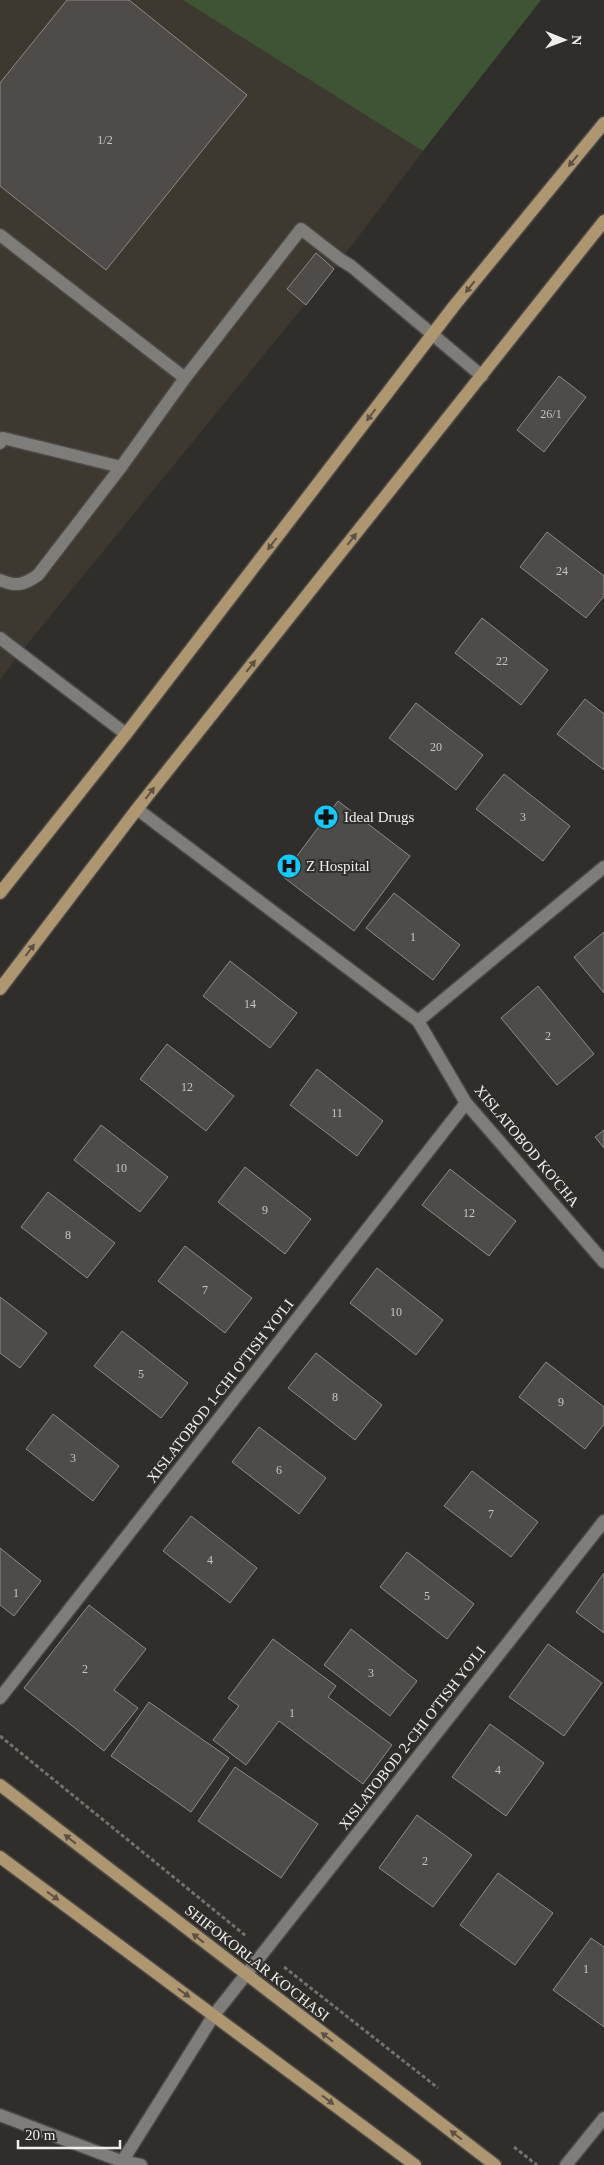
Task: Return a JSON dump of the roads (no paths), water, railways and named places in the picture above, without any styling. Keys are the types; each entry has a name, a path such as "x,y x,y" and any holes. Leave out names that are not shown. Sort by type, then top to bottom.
{"main road":[{"path":"0,893 126,734 433,334 604,123"},
{"path":"0,989 137,809 604,221"},
{"name":"SHIFOKORLAR KO'CHASI","path":"0,1785 489,2163"},
{"path":"0,1857 416,2165"}],"street":[{"path":"0,580 13,586 27,583 38,575 121,467 185,378 301,229 340,260 351,266 482,376"},
{"path":"0,234 185,378"},
{"path":"1,439 121,467"},
{"path":"0,638 126,734"},
{"path":"137,809 418,1021 604,867"},
{"name":"XISLATOBOD KO'CHA","path":"418,1021 466,1103 604,1262"},
{"name":"XISLATOBOD 1-CHI O'TISH YO'LI","path":"0,1698 466,1103"},
{"name":"XISLATOBOD 2-CHI O'TISH YO'LI","path":"121,2163 214,2015 247,1976 264,1951 604,1521"},
{"path":"0,2115 121,2163 140,2165"},
{"path":"566,2165 604,2118"}],"place":[{"name":"Ideal Drugs","path":"326,817"},
{"name":"Z Hospital","path":"289,866"}]}
